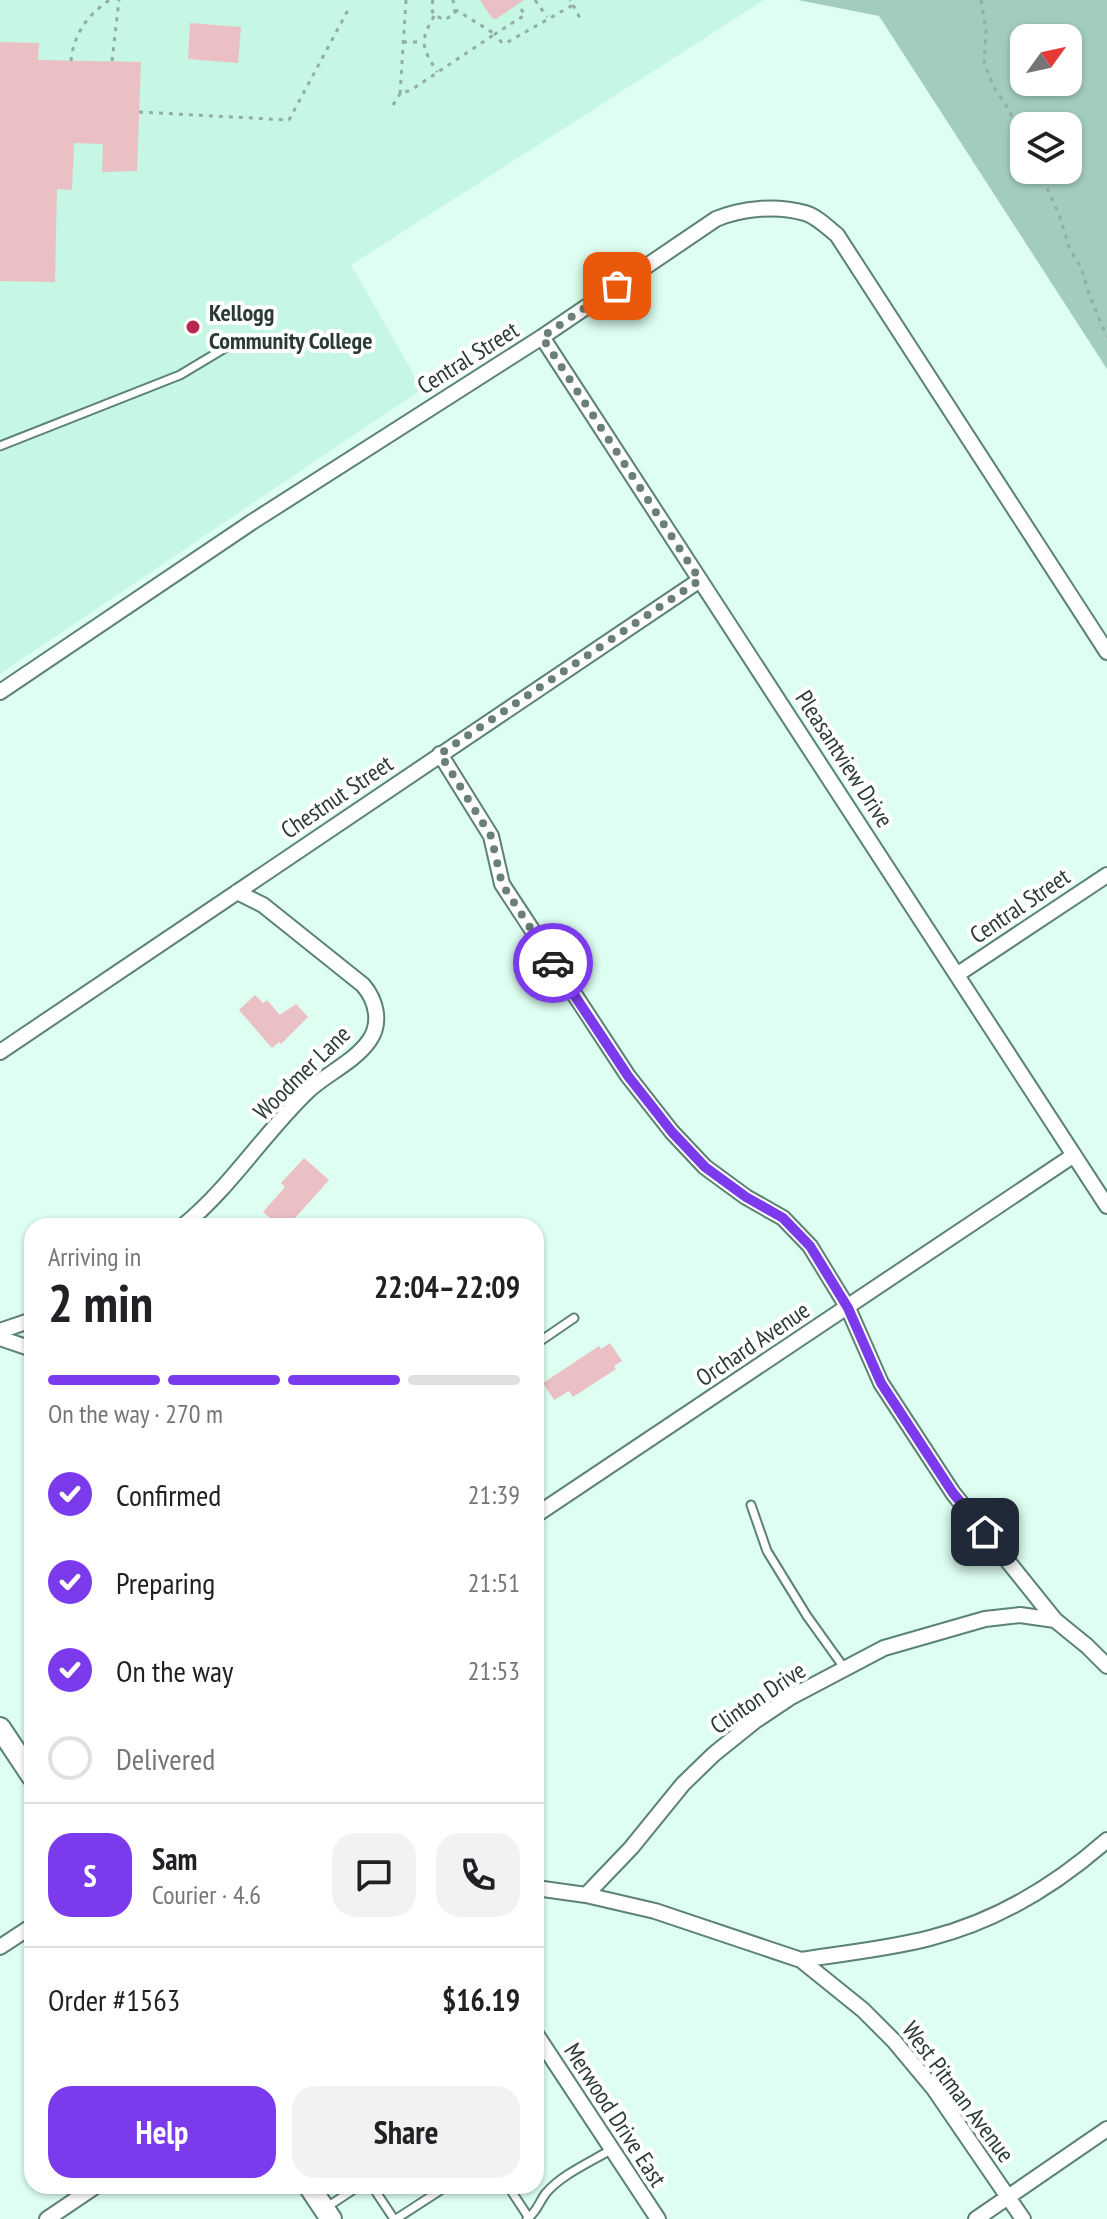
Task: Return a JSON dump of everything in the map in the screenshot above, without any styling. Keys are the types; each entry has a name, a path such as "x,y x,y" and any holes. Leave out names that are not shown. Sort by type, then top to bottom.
{"street":[{"name":"Central Street","path":"0,692 252,522 542,337 716,219 734,211 755,208 807,213 837,235 1107,652"},
{"name":"Pleasantview Drive","path":"542,337 1107,1206"},
{"name":"Chestnut Street","path":"0,1052 700,580"},
{"path":"440,754 491,836 502,884 628,1076 672,1132 705,1167 746,1197 783,1218 810,1246 848,1308 881,1383 953,1493 1055,1620 1107,1666"},
{"name":"Central Street","path":"958,974 1107,875"},
{"name":"Woodmer Lane","path":"190,1218 307,1092 370,1040 375,1026 373,996 363,985 263,905 237,892"},
{"name":"Orchard Avenue","path":"544,1510 1074,1155"},
{"path":"0,1331 24,1323"},
{"path":"0,1338 24,1346"},
{"name":"Clinton Drive","path":"586,1895 631,1848 683,1784 714,1754 791,1697 884,1648 985,1619 1020,1615 1055,1620"},
{"path":"0,1728 24,1764"},
{"path":"801,1960 930,1938 983,1920 1035,1895 1079,1865 1107,1840"},
{"path":"544,1889 586,1895"},
{"name":"West Pitman Avenue","path":"586,1895 655,1911 801,1960 863,2010 894,2041 934,2089 1023,2219"},
{"path":"0,1947 24,1931"},
{"name":"Merwood Drive East","path":"544,2046 658,2219"},
{"path":"976,2219 1107,2129"},
{"path":"47,2219 84,2194"},
{"path":"314,2194 328,2214"}],"lane":[{"path":"0,446 180,375 235,342"},
{"path":"544,1339 574,1318"},
{"path":"751,1505 767,1551 807,1616 845,1669"},
{"path":"513,2194 528,2218 546,2192 612,2149"},
{"path":"328,2214 350,2194"},
{"path":"378,2194 395,2219 434,2194"}],"path":[{"path":"71,61 72,45 80,29 110,0"},
{"path":"112,61 119,0"},
{"path":"393,105 400,94 406,0"},
{"path":"433,0 431,8 440,20 449,19 456,10"},
{"path":"453,0 456,10 495,34 504,44 547,20 571,2 581,20"},
{"path":"535,0 547,17"},
{"path":"981,0 986,30 984,64 1010,113"},
{"path":"400,94 411,90 525,15 521,9"},
{"path":"139,112 289,120 348,10"},
{"path":"434,16 423,35 423,42 437,72"},
{"path":"403,42 423,42"},
{"path":"1045,184 1107,337"}],"shaded area":[{"name":"Kellogg Community College","path":"0,0 764,0 351,265 422,389 0,674"},
{"path":"798,0 1107,0 1107,369 879,16"}],"building":[{"path":"480,0 524,0 496,19 492,18"},
{"path":"190,23 241,27 238,63 188,59"},
{"path":"0,42 39,43 38,60 141,62 137,171 102,172 103,144 74,143 72,190 57,189 55,282 0,281"},
{"path":"255,995 263,1003 267,1000 280,1015 296,1004 308,1017 281,1044 279,1042 272,1048 239,1010"},
{"path":"304,1158 329,1180 295,1218 270,1218 263,1212 285,1187 281,1183"},
{"path":"610,1343 622,1361 614,1366 616,1369 573,1397 569,1391 554,1400 544,1382 599,1346 601,1349"}],"way so far":[{"path":"553,963 502,884 491,836 440,754 700,580 542,337 617,286"}],"place":[{"name":"Kellogg Community College","path":"193,327"}],"route":[{"path":"553,963 628,1076 672,1132 705,1167 746,1197 783,1218 810,1246 848,1308 881,1383 953,1493 985,1532"}]}
